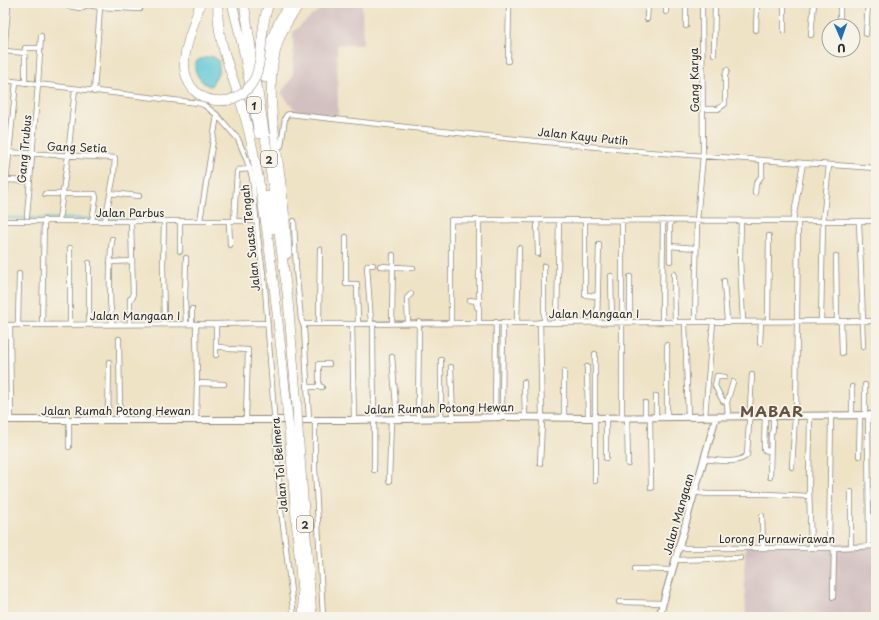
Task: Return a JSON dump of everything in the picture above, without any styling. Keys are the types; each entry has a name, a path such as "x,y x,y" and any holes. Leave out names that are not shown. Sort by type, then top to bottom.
{"highway":[{"path":"218,3 218,20 223,49 245,116 253,150 277,310"},
{"name":"1","path":"232,3 246,63 269,207"},
{"name":"2","path":"244,3 273,188 290,315"},
{"path":"199,6 187,46 185,62 186,71 191,85 200,95 211,100 223,101 235,98 245,92 256,78 260,59 263,22 269,3"},
{"path":"282,200 268,111 266,71 268,53 274,32 291,3"},
{"path":"290,315 286,238 271,103 272,70 276,51 283,32 291,17 302,3"},
{"name":"2","path":"269,207 274,254 277,310"},
{"name":"Jalan Tol Belmera","path":"277,310 287,408 293,430 312,617"},
{"name":"Jalan Tol Belmera","path":"290,315 297,407 293,430 304,617"}],"street":[{"path":"67,3 71,8 82,8 88,5 95,5 100,7 140,9"},
{"path":"508,61 509,3"},
{"path":"648,3 648,19"},
{"path":"666,3 666,12"},
{"path":"686,3 686,26"},
{"name":"Gang Karya","path":"695,322 697,220 704,156 702,3"},
{"path":"714,54 715,3"},
{"path":"756,30 757,3"},
{"path":"784,3 784,31"},
{"path":"811,35 814,3"},
{"path":"840,3 840,18"},
{"path":"866,34 868,3"},
{"path":"3,7 8,8 3,64"},
{"path":"94,92 100,7"},
{"name":"Gang Trubus","path":"27,216 41,36"},
{"path":"25,83 26,47 40,48"},
{"path":"5,51 25,53"},
{"path":"703,109 718,109 725,104 725,76 727,70"},
{"name":"Jalan Suasa Tengah","path":"3,80 94,92 193,102 204,105 216,115 238,139 250,169 254,188 267,323 280,511 284,532 294,617"},
{"path":"3,215 6,180 6,152 16,82"},
{"path":"59,219 68,156 75,89"},
{"name":"Jalan Kayu Putih","path":"281,146 285,118 289,114 495,137 704,156 876,168"},
{"path":"200,221 216,115"},
{"name":"Gang Setia","path":"6,152 115,158 114,174 106,219"},
{"path":"755,192 756,184 762,175 762,160"},
{"path":"792,467 795,416 795,221 802,163"},
{"path":"821,321 823,221 829,164"},
{"path":"230,246 237,172 238,170 250,169"},
{"path":"6,180 30,181"},
{"path":"110,192 139,196"},
{"path":"45,194 95,194 96,197 92,220"},
{"name":"Jalan Parbus","path":"3,221 106,219 131,221 257,221"},
{"path":"42,324 44,220"},
{"path":"164,220 164,324"},
{"path":"451,322 451,220 876,221"},
{"path":"478,322 479,220"},
{"path":"537,220 538,254"},
{"path":"557,322 559,220"},
{"path":"585,220 585,295 598,296"},
{"path":"622,220 624,418 628,464"},
{"path":"662,322 663,220"},
{"path":"670,220 670,261"},
{"path":"130,324 130,299 132,297 131,221"},
{"path":"180,221 180,251"},
{"path":"294,221 296,269 302,319 304,324 307,387 312,420 323,617"},
{"path":"740,221 743,322"},
{"path":"859,222 863,347"},
{"path":"768,236 768,322"},
{"path":"346,237 346,284 357,285 358,323"},
{"path":"112,239 109,301 112,324"},
{"path":"597,322 599,244"},
{"path":"70,248 70,324"},
{"path":"517,322 519,248"},
{"path":"662,249 696,248"},
{"path":"319,323 320,249"},
{"path":"392,323 393,254"},
{"path":"836,256 842,353"},
{"path":"186,258 186,324"},
{"path":"110,262 132,261"},
{"path":"89,263 89,324"},
{"path":"373,265 368,265 368,267 372,323 375,419 374,470"},
{"path":"380,266 392,268 413,268"},
{"path":"540,463 544,266"},
{"path":"18,324 19,274"},
{"path":"674,274 675,322"},
{"path":"611,276 612,322"},
{"path":"630,277 630,322"},
{"path":"724,282 727,322"},
{"path":"408,322 407,298 411,294"},
{"path":"470,300 474,300 476,302 478,322"},
{"path":"192,309 197,383 196,420"},
{"name":"Jalan Mangaan I","path":"304,324 408,322 876,321"},
{"path":"418,418 419,322"},
{"path":"496,322 499,417"},
{"path":"499,417 503,322"},
{"path":"685,322 688,417"},
{"path":"704,416 712,322"},
{"path":"760,343 761,322"},
{"name":"Jalan Mangaan I","path":"3,325 267,323"},
{"path":"216,324 216,355"},
{"path":"352,324 354,420"},
{"path":"10,325 11,420"},
{"path":"120,339 120,420"},
{"path":"667,344 667,417"},
{"path":"216,347 248,350 246,420"},
{"path":"595,354 595,482"},
{"path":"389,481 394,418 392,357"},
{"path":"441,360 441,418"},
{"path":"108,420 109,362"},
{"path":"307,387 320,387 319,364 329,364"},
{"path":"452,367 453,418"},
{"path":"587,367 588,418"},
{"path":"564,372 564,418"},
{"path":"704,459 734,461 746,457 748,454 752,375"},
{"path":"725,377 717,376 715,386 723,401 727,402"},
{"path":"524,382 525,417"},
{"path":"728,417 727,402 733,382"},
{"path":"197,383 224,384"},
{"path":"865,385 864,415 869,546"},
{"path":"852,387 852,415"},
{"path":"588,390 595,390"},
{"path":"651,488 650,417 656,396"},
{"path":"645,403 650,417"},
{"path":"859,456 864,415"},
{"name":"Jalan Rumah Potong Hewan","path":"3,420 354,420 394,418 624,418 876,415"},
{"name":"Jalan Mangaan","path":"659,617 716,416"},
{"path":"765,416 764,450 770,451"},
{"path":"770,477 770,451 773,416"},
{"path":"810,416 809,496 811,547"},
{"path":"831,416 831,548 833,597"},
{"path":"606,418 606,458"},
{"path":"68,420 68,447"},
{"path":"694,492 707,494 809,496"},
{"path":"851,492 851,547"},
{"path":"762,516 762,547"},
{"name":"Lorong Purnawirawan","path":"678,548 831,548 876,546"},
{"path":"675,560 740,558"},
{"path":"635,569 672,570"},
{"path":"619,602 663,603"}],"shaded area":[{"path":"327,3 362,3 363,45 337,45 338,116 297,112 281,93 293,76 293,32"},
{"path":"876,543 876,617 746,617 744,571 746,545"}],"water":[{"path":"212,56 218,60 219,68 218,74 211,86 204,83 198,76 195,64 198,60"}],"waterway":[{"path":"3,218 131,219"}],"district":[{"name":"MABAR","path":"772,410"}]}
